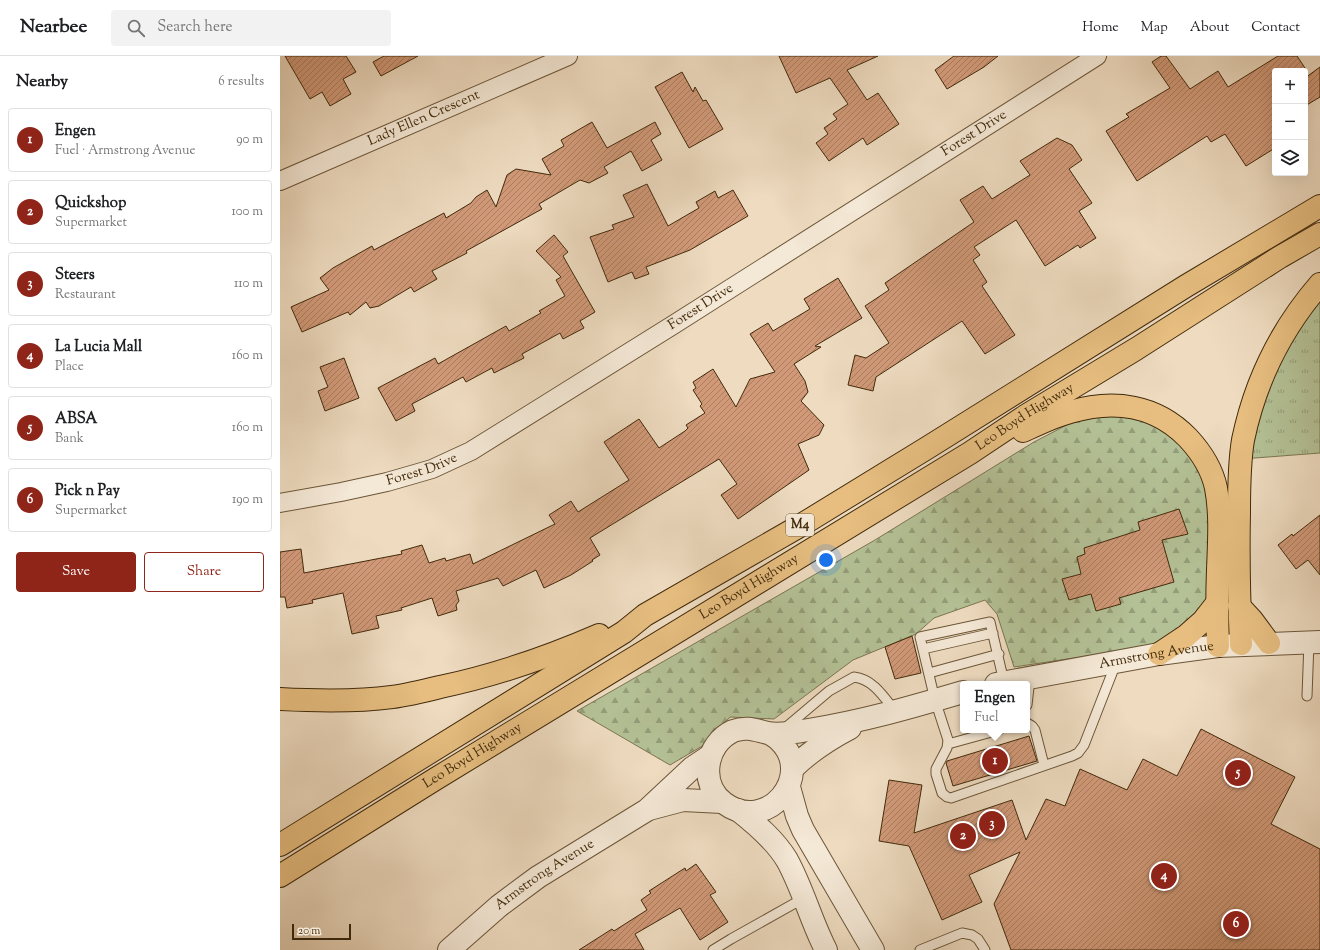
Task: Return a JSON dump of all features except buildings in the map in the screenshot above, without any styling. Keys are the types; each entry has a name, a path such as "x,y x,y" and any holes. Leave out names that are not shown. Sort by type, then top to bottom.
{"highway":[{"name":"Leo Boyd Highway","path":"280,845 624,632 645,615 818,514 927,448 1179,291 1320,206"},
{"name":"Leo Boyd Highway","path":"280,876 451,769 970,453 1280,257 1320,234"},
{"path":"1241,644 1238,567 1240,476 1243,442 1250,410 1269,359 1297,312 1320,284"},
{"path":"970,453 1053,418 1090,407 1113,405 1130,406 1166,420 1182,432 1197,448 1209,466 1216,486 1219,526 1217,603 1218,646"},
{"path":"1160,654 1186,636 1203,621 1217,603"},
{"path":"1239,606 1252,620 1269,643"},
{"path":"280,699 324,701 362,700 393,697 458,684 514,668 561,652 645,615"}],"street":[{"name":"Lady Ellen Crescent","path":"280,181 568,56"},
{"name":"Forest Drive","path":"280,503 387,482 432,468 471,451 1097,56"},
{"name":"Armstrong Avenue","path":"1010,681 1160,654 1218,646 1315,642"},
{"path":"826,950 787,860 756,824 716,796 709,781 708,768 710,756 714,748 726,735 734,731 752,728 774,733 807,730 870,717 960,693"},
{"path":"730,806 749,812 760,811 770,807 779,800 790,778 805,756 826,742 870,717"},
{"path":"774,733 787,751 795,810 803,830 873,950"},
{"name":"Armstrong Avenue","path":"449,950 499,906 538,877 647,810 692,768 710,756"},
{"name":"Armstrong Avenue","path":"647,810 684,800 730,806"}],"lane":[{"path":"1000,681 999,654 990,622 920,637 948,740 948,744 936,769 936,774 942,792 947,797 951,798 1072,756 1081,750 1117,662"},
{"path":"923,649 993,633"},
{"path":"1307,696 1315,642"},
{"path":"929,673 999,654"},
{"path":"774,733 829,691 854,677 865,680 871,684 895,710"},
{"path":"1030,684 1031,677"},
{"path":"1030,725 1035,730 1044,765"},
{"path":"948,744 988,733"},
{"path":"714,950 804,898"},
{"path":"920,950 962,933 972,935 978,939 985,950"}],"green space":[{"path":"1320,285 1320,453 1242,459 1251,403"},
{"path":"1114,407 1171,427 1209,474 1211,633 1148,647 1014,667 997,614 985,600 934,618 916,634 853,660 774,719 730,717 704,745 670,765 577,711 875,540 1034,442 1088,414"}],"place":[{"name":"Engen","path":"995,761"},
{"name":"ABSA","path":"1238,773"},
{"name":"Steers","path":"992,824"},
{"name":"Quickshop","path":"963,836"},
{"name":"La Lucia Mall","path":"1164,876"},
{"name":"Pick n Pay","path":"1236,924"}]}
